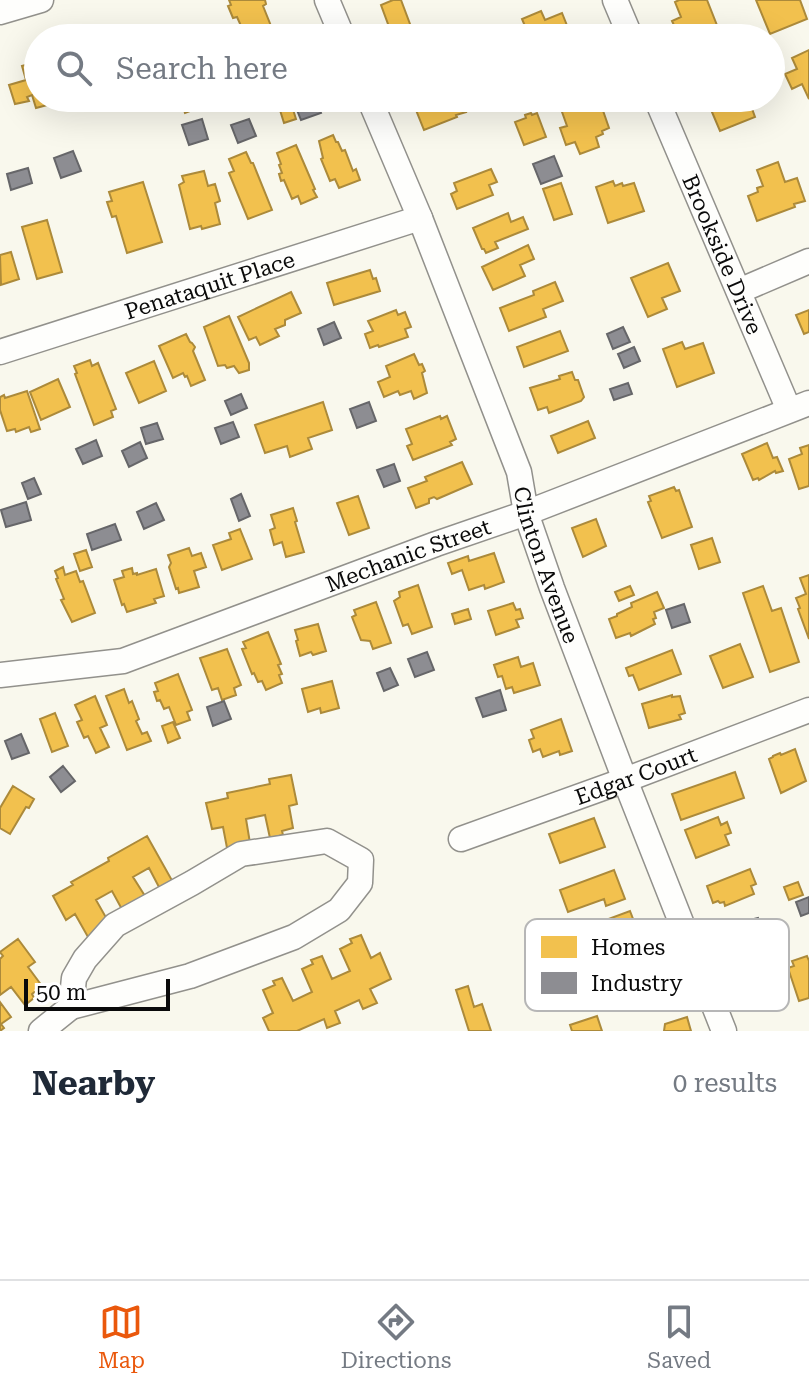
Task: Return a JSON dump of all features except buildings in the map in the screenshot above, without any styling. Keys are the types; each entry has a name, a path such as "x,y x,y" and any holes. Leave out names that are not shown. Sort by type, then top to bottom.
{"street":[{"path":"0,12 41,0"},
{"path":"327,0 337,24"},
{"path":"615,0 625,24"},
{"name":"Clinton Avenue","path":"375,112 420,218 519,472 526,513 680,919"},
{"name":"Brookside Drive","path":"662,112 739,291 799,406"},
{"name":"Penataquit Place","path":"0,352 420,218"},
{"path":"739,291 809,261"},
{"name":"Mechanic Street","path":"0,675 123,661 526,513 799,406"},
{"name":"Edgar Court","path":"461,839 809,710"},
{"path":"41,1031 71,1007 190,976 294,937 339,910 360,883 361,860 327,841 241,854 115,925 85,959 74,978 71,1007"},
{"name":"Clinton Avenue","path":"716,1011 724,1031"}]}
